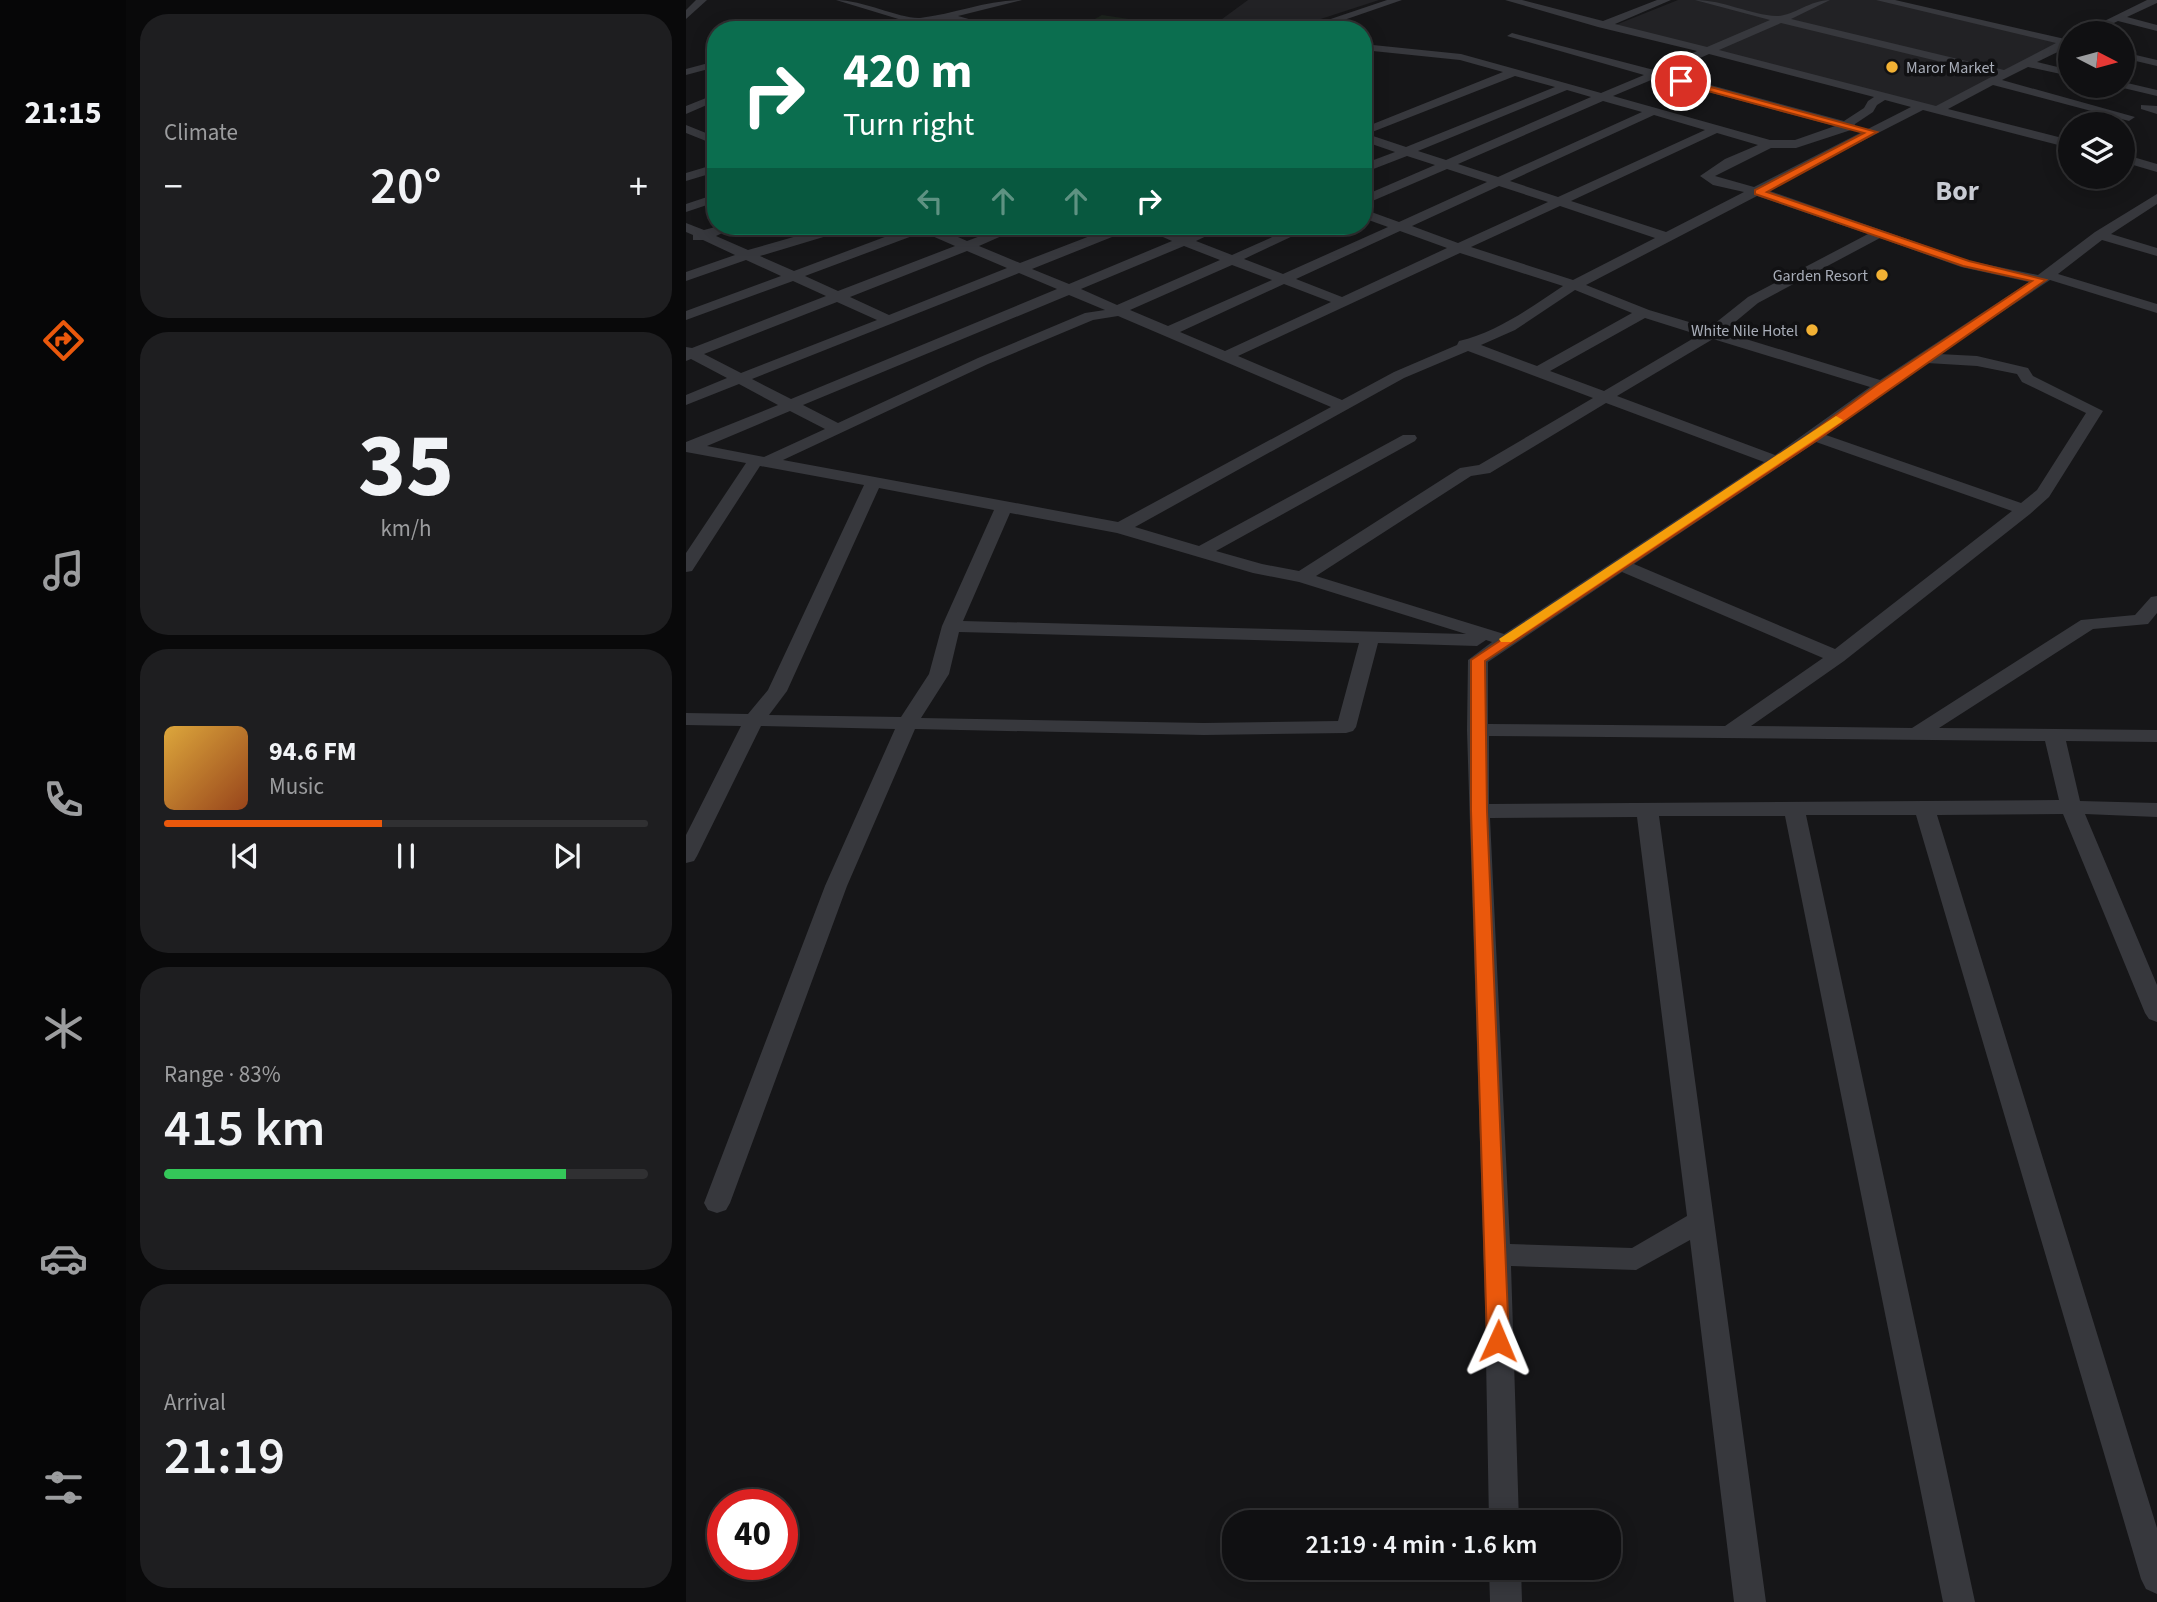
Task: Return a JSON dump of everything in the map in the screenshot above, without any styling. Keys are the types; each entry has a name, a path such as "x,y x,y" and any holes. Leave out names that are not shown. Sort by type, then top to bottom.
{"street":[{"path":"686,16 702,0"},
{"path":"841,0 919,21 1017,0"},
{"path":"882,12 894,0"},
{"path":"1331,21 1397,0"},
{"path":"1510,0 1940,109 2058,142"},
{"path":"1602,25 1666,0"},
{"path":"1700,0 2006,74"},
{"path":"1372,197 1825,0"},
{"path":"1881,0 2058,40"},
{"path":"2111,21 2155,0"},
{"path":"946,16 966,21"},
{"path":"2118,18 2157,28"},
{"path":"1512,36 1872,132"},
{"path":"1372,48 1461,57 1822,158"},
{"path":"1940,109 2058,48"},
{"path":"2135,58 2157,63"},
{"path":"2027,63 2058,70"},
{"path":"688,71 707,66"},
{"path":"1372,131 1514,72"},
{"path":"1992,81 2110,112"},
{"path":"1372,165 1565,86"},
{"path":"2135,88 2157,93"},
{"path":"1884,96 1846,125 1796,144 1770,144 1729,162 1706,176 1717,182 1758,192 1966,264 2044,278 2157,309"},
{"path":"686,110 707,101"},
{"path":"1120,528 1399,374 1464,344 1510,327 1574,285 1923,105"},
{"path":"1170,331 1654,111"},
{"path":"686,129 707,136"},
{"path":"1226,356 1716,129"},
{"path":"1372,139 1405,152 1666,237"},
{"path":"686,146 707,141"},
{"path":"2135,161 2157,167"},
{"path":"686,177 707,170"},
{"path":"686,208 707,201"},
{"path":"1504,1510 1497,1255 1479,811 1478,660 1504,640 1814,436 1882,386 2044,278 2100,235 2154,203"},
{"path":"1372,216 1574,285 1644,313 1714,332 1882,386"},
{"path":"686,227 889,320"},
{"path":"1302,577 1466,472 1484,469 1714,332 1754,300 1879,233"},
{"path":"686,242 705,235"},
{"path":"686,277 815,235"},
{"path":"686,316 900,235"},
{"path":"943,235 1342,406"},
{"path":"688,354 995,235"},
{"path":"686,400 1104,235"},
{"path":"1167,235 1343,302"},
{"path":"687,448 1198,235"},
{"path":"686,567 761,461 839,430 983,361 1090,316 1119,309 1288,235"},
{"path":"2100,235 2157,252"},
{"path":"1536,373 1644,313"},
{"path":"1464,344 1776,461"},
{"path":"688,354 839,430"},
{"path":"1728,733 1837,657 2024,510 2043,493 2095,411 2027,379 2023,371 1977,361 1925,358"},
{"path":"1814,436 2024,510"},
{"path":"1201,552 1409,438"},
{"path":"687,448 1120,528 1259,569 1302,577 1393,608 1504,640"},
{"path":"686,856 754,720 777,691 874,481"},
{"path":"718,1203 836,886 908,722 939,674 951,626 1004,506"},
{"path":"1619,564 1837,657"},
{"path":"1916,734 2088,624 2141,620 2157,601"},
{"path":"2088,624 2157,629"},
{"path":"951,626 1504,640"},
{"path":"686,719 1204,729 1346,727 1370,638"},
{"path":"1477,730 2157,736"},
{"path":"2054,735 2071,807 2157,1013"},
{"path":"1479,811 2071,807 2157,810"},
{"path":"1647,809 1750,1602"},
{"path":"1925,809 2157,1579"},
{"path":"1794,810 1959,1602"},
{"path":"1497,1255 1636,1259 1701,1220"},
{"path":"1505,1580 1506,1602"}],"shaded area":[{"path":"1248,0 1379,0 1315,21 1219,21"},
{"name":"Maror Market","path":"1678,0 1891,0 2058,39 2058,45 1936,109 1608,28"},
{"path":"1102,15 1143,21 1091,21"}],"slow traffic":[{"path":"1506,639 1836,420"}],"place":[{"name":"Maror Market","path":"1892,67"},
{"name":"Garden Resort","path":"1882,275"},
{"name":"White Nile Hotel","path":"1812,330"}],"district":[{"name":"Bor","path":"1957,190"}],"route":[{"path":"1498,1341 1499,1302 1479,811 1478,660 1504,640 1814,436 1882,386 2041,280 1966,264 1758,192 1872,132 1681,81"}]}
